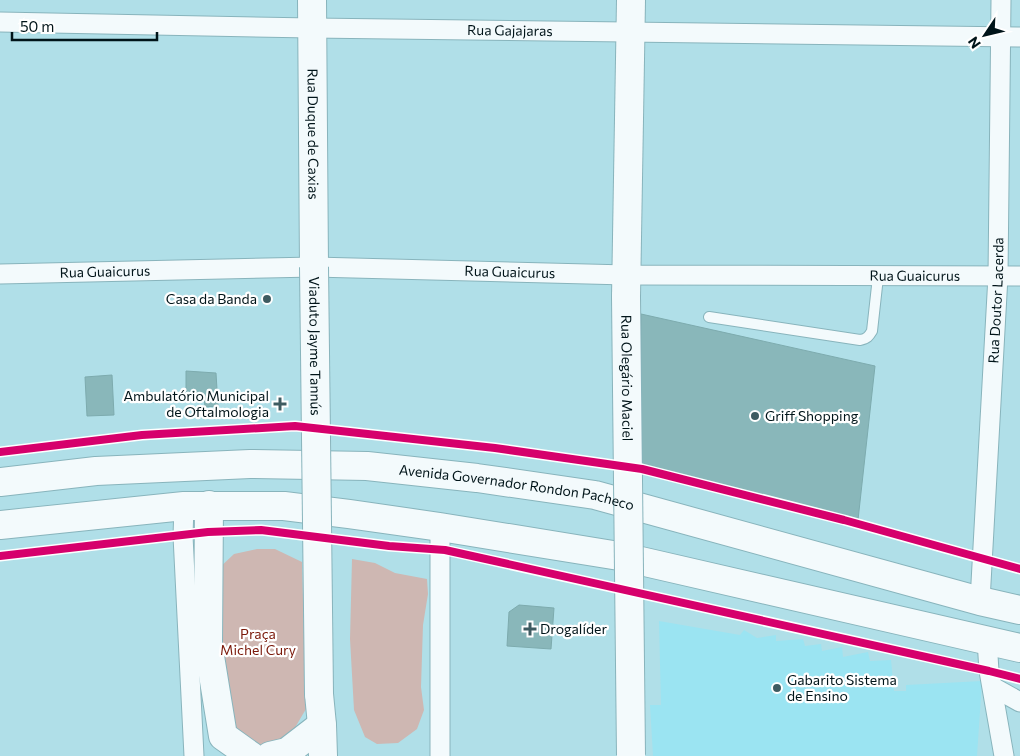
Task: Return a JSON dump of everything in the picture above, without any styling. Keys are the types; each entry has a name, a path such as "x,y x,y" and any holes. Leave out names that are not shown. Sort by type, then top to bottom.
{"main road":[{"name":"Rua Duque de Caxias","path":"312,0 314,266"},
{"name":"Rua Olegário Maciel","path":"631,0 626,286 631,756"},
{"name":"Viaduto Jayme Tannús","path":"314,266 319,694 323,756"},
{"name":"Avenida Governador Rondon Pacheco","path":"0,482 96,470 250,464 367,466 477,478 595,495 980,601 1020,610"},
{"path":"0,525 196,505 284,506 440,527 619,556 1020,648"},
{"path":"196,505 208,644 223,736 251,756"},
{"path":"270,756 287,752 322,725"}],"street":[{"name":"Rua Doutor Lacerda","path":"980,601 998,276 1001,0"},
{"name":"Rua Gajajaras","path":"0,22 1020,37"},
{"name":"Rua Guaicurus","path":"0,274 314,266 626,286 878,277 1020,276"},
{"path":"194,756 183,536 196,505"},
{"path":"440,527 440,756"},
{"path":"987,640 989,671 1004,756"},
{"path":"993,688 1020,702"}],"lane":[{"path":"709,317 860,340 866,339 872,331 878,277"}],"shaded area":[{"name":"Gabarito Sistema de Ensino","path":"659,621 740,635 744,630 757,638 776,635 776,641 803,639 805,646 821,644 822,651 842,647 843,657 868,652 870,661 891,660 894,691 906,691 906,685 982,681 977,756 653,756 650,705 661,705"}],"green space":[{"name":"Praça Michel Cury","path":"257,549 275,549 302,562 306,709 293,731 273,745 251,748 229,735 218,694 217,570 234,554"},
{"path":"352,559 375,563 395,573 427,579 428,594 423,625 421,687 424,710 417,729 398,743 377,744 365,737 354,710 350,639"}],"building":[{"name":"Griff Shopping","path":"641,314 875,366 858,520 640,466"},
{"path":"186,371 216,373 218,406 205,407 204,396 186,396"},
{"path":"112,375 114,415 87,416 85,377"},
{"name":"Drogalíder","path":"519,605 554,608 551,649 507,646 509,612"}],"cycle path":[{"path":"0,452 142,435 295,426 495,448 642,469 844,520 1020,569"},
{"path":"0,556 208,532 261,530 389,546 445,550 1020,679"}],"place":[{"name":"Casa da Banda","path":"267,299"},
{"name":"Ambulatório Municipal de Oftalmologia","path":"280,404"},
{"name":"Griff Shopping","path":"755,416"},
{"name":"Drogalíder","path":"530,629"},
{"name":"Gabarito Sistema de Ensino","path":"777,688"}]}
